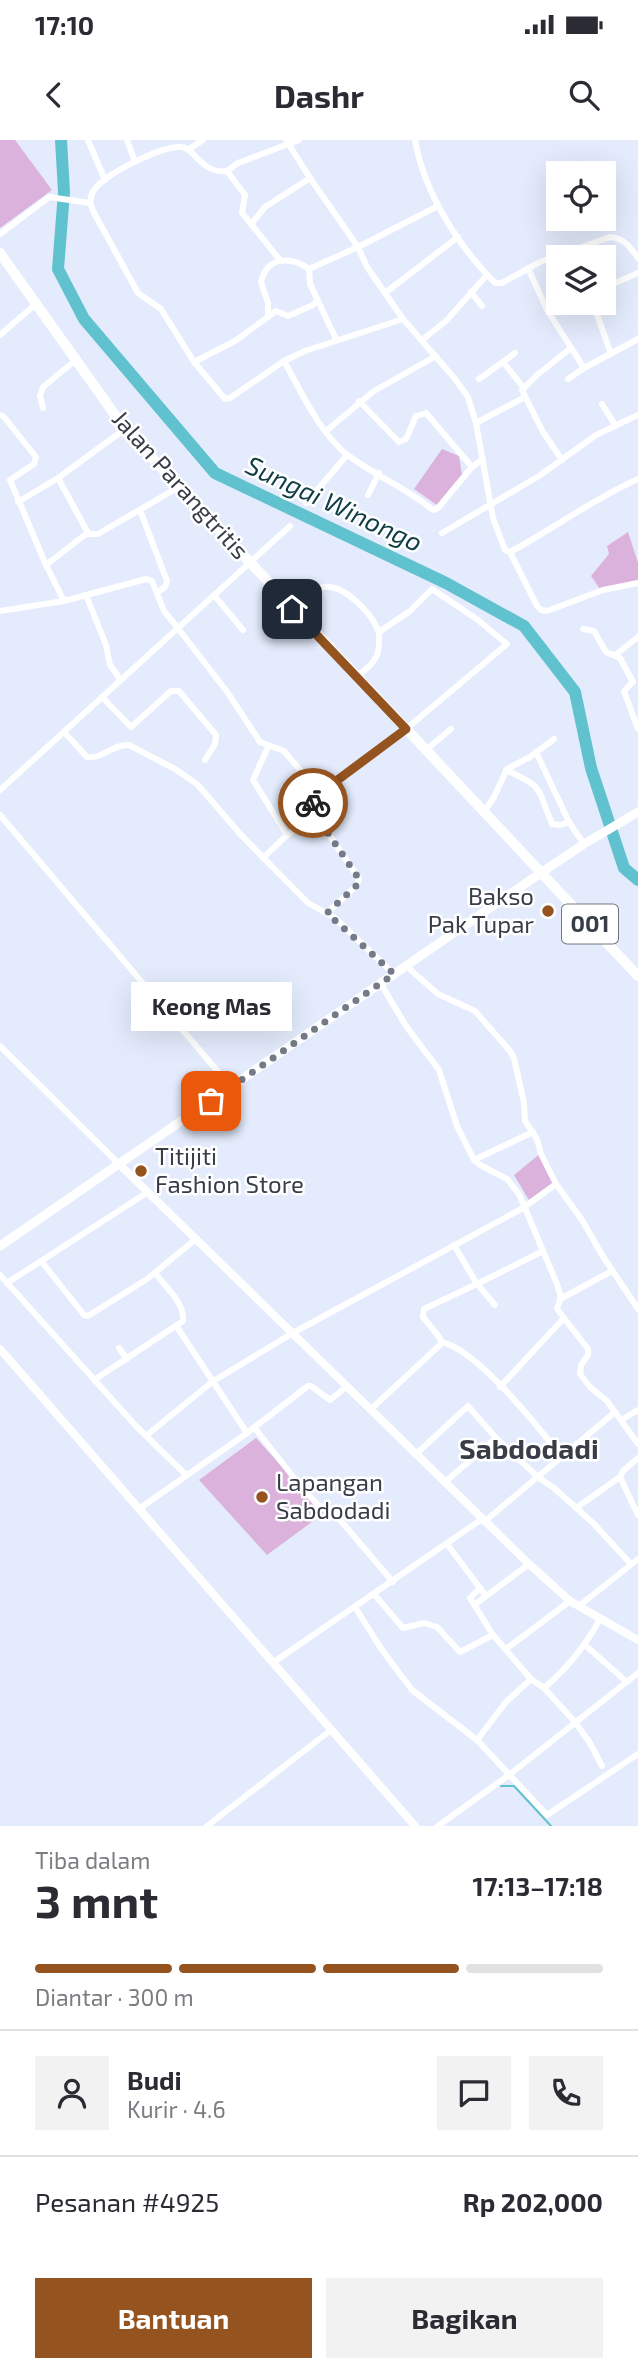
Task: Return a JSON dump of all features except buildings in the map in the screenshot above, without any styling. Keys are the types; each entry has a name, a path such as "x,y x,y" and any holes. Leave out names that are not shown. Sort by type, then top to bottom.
{"main road":[{"name":"Jalan Parangtritis","path":"0,253 4,268 37,303 125,429 638,976"},
{"path":"0,1246 542,872 638,812"}],"street":[{"path":"88,140 104,180"},
{"path":"127,140 135,162"},
{"path":"204,140 189,149 177,147 135,162 104,180 94,191 90,203 138,293 164,313 194,362 221,396 228,399 284,361 314,346 403,319"},
{"path":"189,149 198,162 218,172 227,171 238,163 287,142 299,140"},
{"path":"415,140 438,206 458,237 495,283 502,284 546,260"},
{"path":"287,142 403,319 468,397 476,423 490,504 505,550 510,552 541,610 547,611 603,590 638,583"},
{"path":"227,171 245,195 242,213 280,260"},
{"path":"251,224 265,207 310,178"},
{"path":"0,233 42,201 53,197 90,203"},
{"path":"309,269 438,206"},
{"path":"385,293 458,237"},
{"path":"584,245 617,237 624,241 638,258"},
{"path":"268,316 268,303 261,286 262,277 280,260 295,260 309,269"},
{"path":"528,268 547,310 584,368"},
{"path":"309,269 310,285 336,339"},
{"path":"616,283 638,273"},
{"path":"422,340 446,321 487,275"},
{"path":"471,292 482,306"},
{"path":"194,362 235,341 276,311 288,316 313,306 317,301"},
{"path":"0,335 37,303"},
{"path":"597,315 611,354"},
{"path":"568,379 638,339"},
{"path":"523,387 571,348"},
{"path":"479,379 515,352"},
{"path":"326,431 359,401 385,383 436,356"},
{"path":"43,408 40,396 43,387 76,359"},
{"path":"284,361 326,431 347,455 410,491 434,510 472,467 483,459"},
{"path":"503,362 523,387 524,397 562,460"},
{"path":"476,423 524,397"},
{"path":"359,401 399,442 406,439 416,416 426,413 472,467"},
{"path":"602,404 615,425"},
{"path":"0,415 36,457 34,464 10,480 0,483"},
{"path":"442,533 539,476 596,435 638,415"},
{"path":"18,502 58,478 125,429"},
{"path":"306,503 347,455"},
{"path":"368,495 379,473"},
{"path":"58,478 88,533 95,536 179,487"},
{"path":"510,552 551,530 599,497 638,478"},
{"path":"10,480 64,601"},
{"path":"140,510 167,581 158,592"},
{"path":"0,790 290,526"},
{"path":"46,565 88,533"},
{"path":"0,611 64,601 146,579 152,581 164,611 228,693 257,738 268,747 284,751 308,780 316,815 359,879 356,886 327,913"},
{"path":"292,609 316,590 334,587 346,594 367,614 379,632 377,655 356,677"},
{"path":"312,799 406,729 507,644 478,620 432,590 410,611 379,632"},
{"path":"86,595 106,645 110,665 120,679"},
{"path":"214,596 243,630"},
{"path":"583,629 594,631 606,652 620,658 633,682 624,691 638,729"},
{"path":"615,655 638,637"},
{"path":"102,697 131,727 171,691 179,691 216,735 215,744 205,760"},
{"path":"629,704 638,700"},
{"path":"426,750 450,729"},
{"path":"64,732 87,757 99,757 119,746 129,745 189,778 308,903 327,913 394,974"},
{"path":"484,812 506,770 554,739"},
{"path":"268,747 253,780 287,835"},
{"path":"536,752 569,822 584,844"},
{"path":"506,770 536,785 553,825 569,822"},
{"path":"0,815 231,1087"},
{"path":"263,858 287,835 316,815"},
{"path":"406,966 438,994 472,1009 510,1051 524,1103 525,1121 533,1132 556,1184 638,1309"},
{"path":"381,984 406,1026 442,1074 454,1120 474,1160 508,1179 519,1194 557,1284 560,1300 557,1309 588,1349 580,1374 601,1394 638,1444"},
{"path":"0,1046 291,1334 529,1564 570,1601 638,1640"},
{"path":"474,1160 533,1132"},
{"path":"147,1435 212,1382 291,1334 523,1208 556,1184"},
{"path":"7,1283 148,1192"},
{"path":"42,1262 83,1315 87,1316 155,1273 196,1239"},
{"path":"454,1245 477,1284 495,1305"},
{"path":"543,1251 424,1309 423,1317 442,1342 456,1346 526,1412 562,1457"},
{"path":"560,1300 612,1271"},
{"path":"94,1380 177,1327 184,1318 182,1310 155,1273"},
{"path":"0,1275 94,1380 186,1475"},
{"path":"500,1387 564,1318"},
{"path":"177,1327 247,1433"},
{"path":"370,1410 442,1342"},
{"path":"120,1348 127,1359"},
{"path":"0,1349 415,1826"},
{"path":"139,1509 247,1433 308,1386 330,1400 346,1387"},
{"path":"415,1455 468,1406 496,1438 576,1508 631,1564"},
{"path":"621,1420 638,1410"},
{"path":"274,1662 483,1520 615,1412"},
{"path":"254,1427 302,1488 317,1504 335,1514 393,1582"},
{"path":"445,1482 496,1438"},
{"path":"576,1508 620,1477 638,1458"},
{"path":"620,1477 637,1512"},
{"path":"447,1544 486,1596"},
{"path":"579,1606 638,1559"},
{"path":"474,1605 529,1564"},
{"path":"480,1588 470,1596 493,1635 531,1679 544,1688 575,1722 601,1766"},
{"path":"374,1594 403,1628 424,1623 437,1627 460,1652 493,1635"},
{"path":"506,1649 570,1601"},
{"path":"355,1607 412,1690 477,1740 549,1815 638,1754"},
{"path":"544,1688 566,1669 600,1619"},
{"path":"584,1645 627,1682"},
{"path":"438,1826 509,1775 638,1673"},
{"path":"477,1740 506,1702 531,1679"},
{"path":"207,1826 331,1730"}],"shaded area":[{"path":"0,140 15,140 52,190 0,228"},
{"path":"442,449 459,456 462,475 437,505 414,489"},
{"path":"628,532 638,563 638,580 600,589 591,576 609,554 607,546"},
{"path":"541,1153 554,1183 529,1200 514,1175"},
{"name":"Lapangan Sabdodadi","path":"256,1438 324,1513 267,1555 199,1480"}],"waterway":[{"name":"Sungai Winongo","path":"61,140 64,192 58,269 84,319 215,473 446,583 524,626 575,692 591,768 624,868 638,880"},
{"path":"501,1786 514,1786 551,1826"}],"way so far":[{"path":"211,1101 394,974 327,913 356,886 359,879 316,815 313,803"}],"place":[{"name":"Bakso Pak Tupar","path":"548,911"},
{"name":"Keong Mas","path":"211,1101"},
{"name":"Titijiti Fashion Store","path":"141,1171"},
{"name":"Lapangan Sabdodadi","path":"262,1497"}],"district":[{"name":"Sabdodadi","path":"529,1449"}],"route":[{"path":"292,609 406,729 312,799 313,803"}]}
